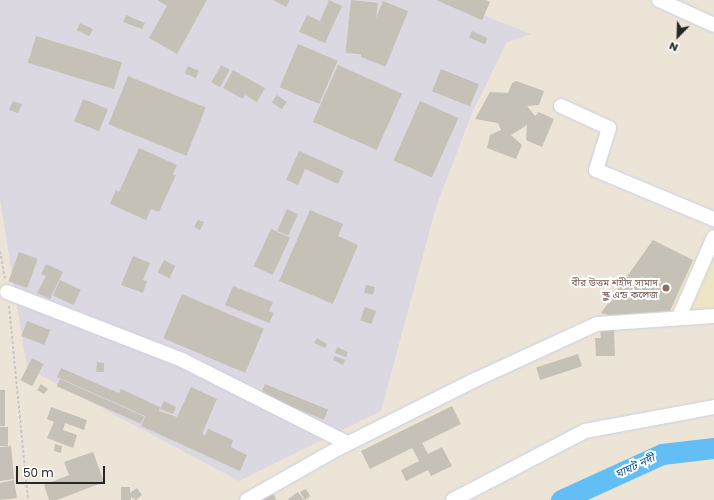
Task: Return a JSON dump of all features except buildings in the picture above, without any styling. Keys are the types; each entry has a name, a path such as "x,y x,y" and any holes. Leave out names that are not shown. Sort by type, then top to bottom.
{"street":[{"path":"659,0 714,25"},
{"path":"561,106 609,128 596,170 714,219"},
{"path":"679,317 714,236"},
{"path":"7,292 182,360 347,443"},
{"path":"247,500 347,443 475,380 597,324 679,317 714,316"},
{"path":"453,500 585,432 714,407"}],"path":[{"path":"0,251 7,292 28,500"}],"shaded area":[{"path":"0,0 444,0 531,34 507,42 472,113 436,207 381,411 239,481 27,368 0,199"},
{"name":"বীর উত্তম শহীদ সামাদ স্কুল এন্ড কলেজ","path":"714,236 714,316 597,323 600,313 652,240 702,264"}],"waterway":[{"name":"ঘাঘট নদী","path":"561,500 662,454 714,448"}],"place":[{"name":"বীর উত্তম শহীদ সামাদ স্কুল এন্ড কলেজ","path":"666,288"}]}
